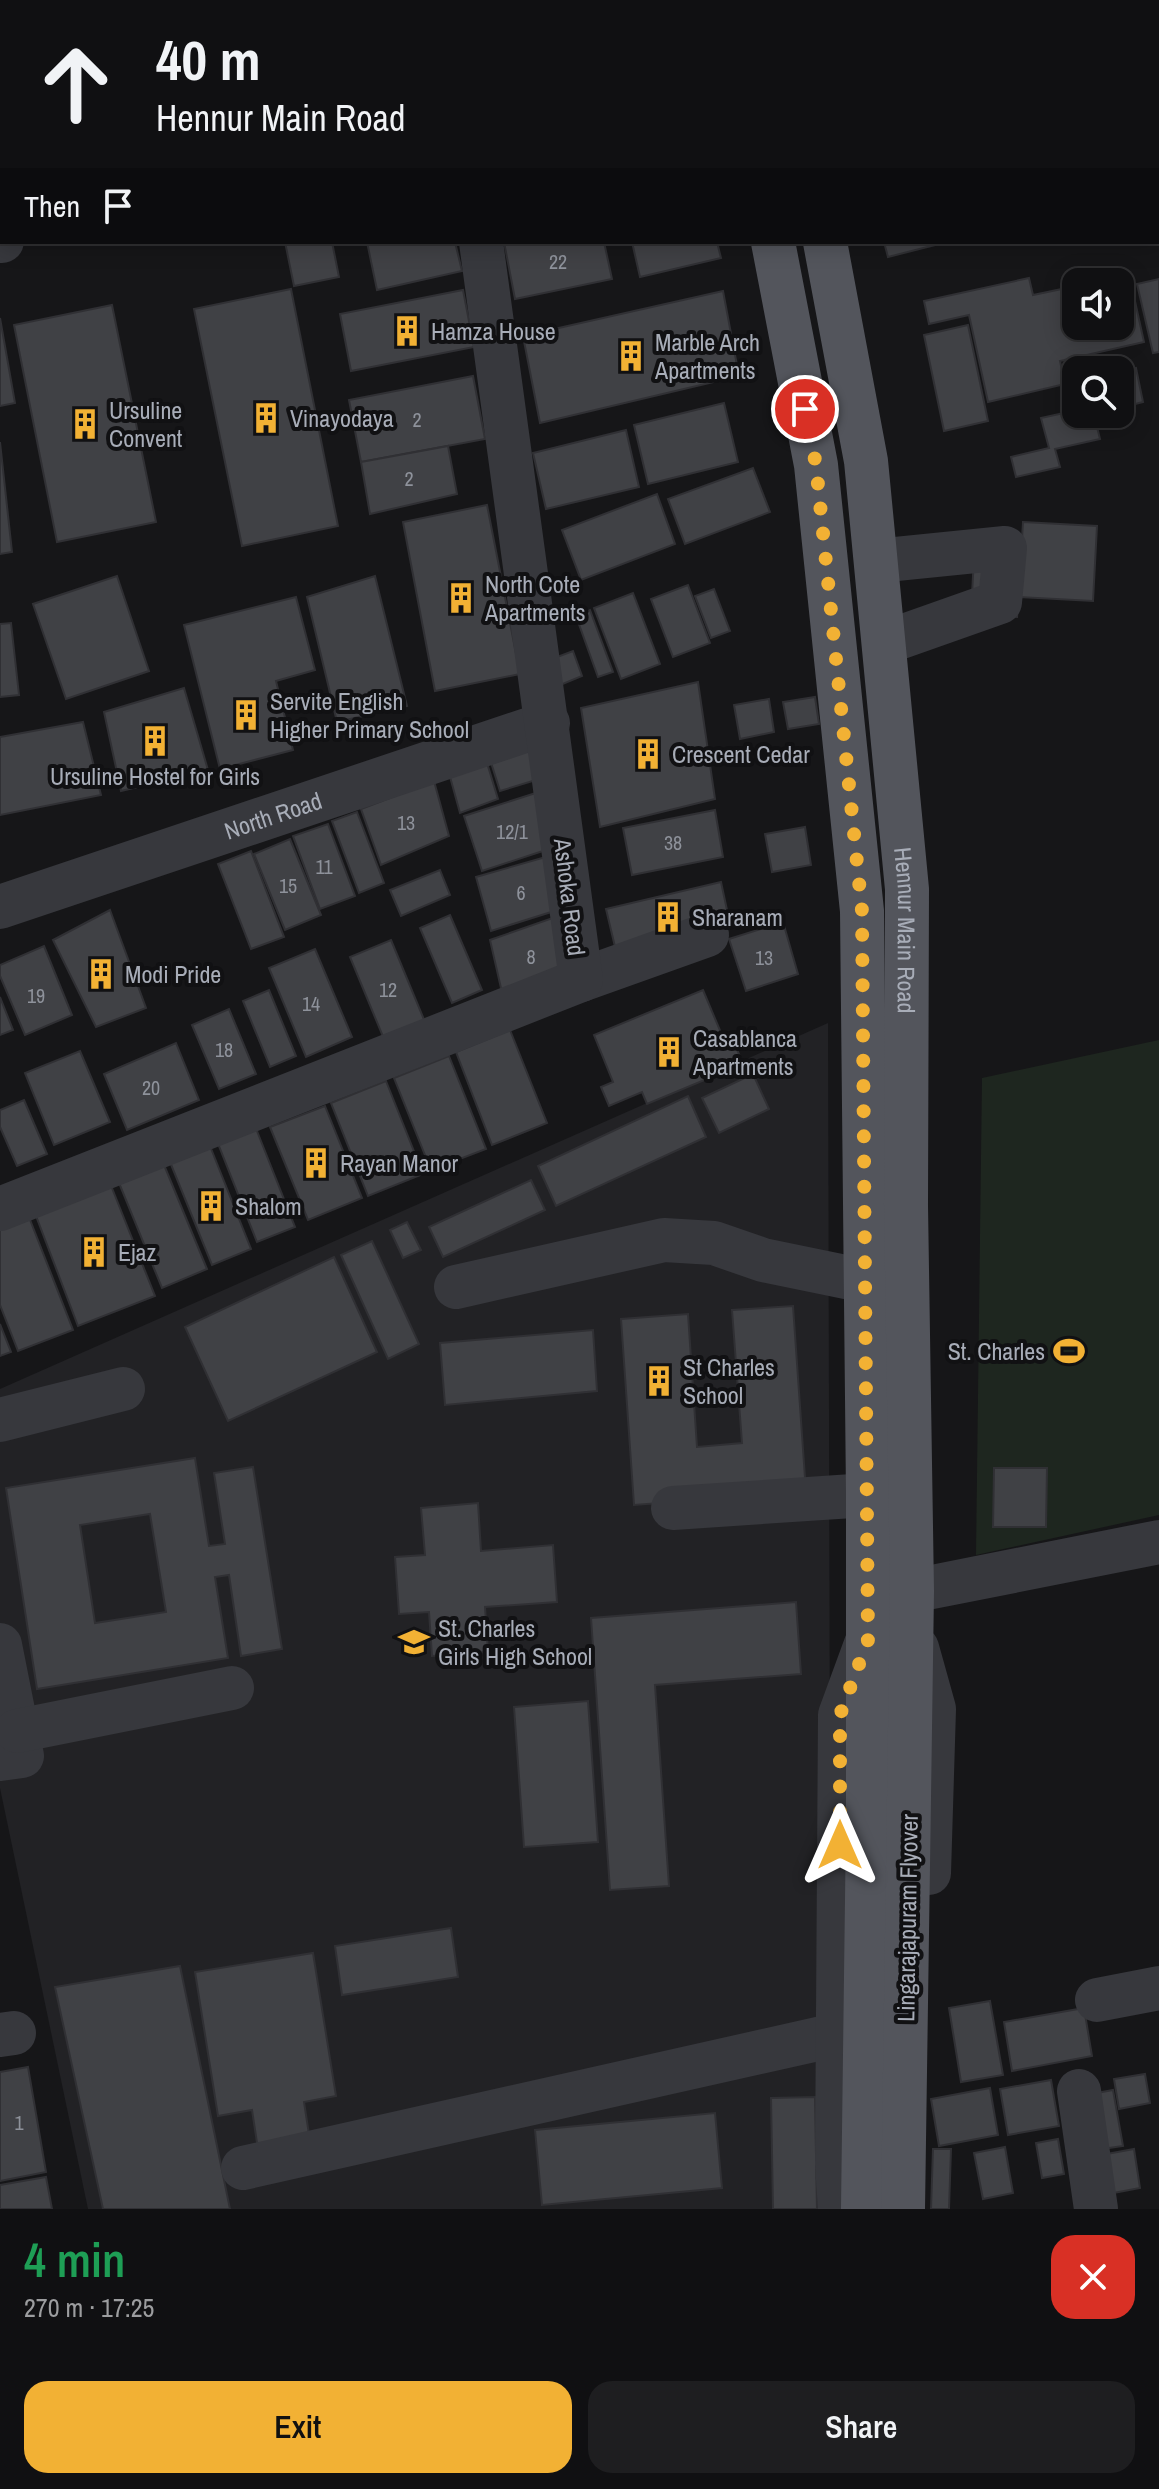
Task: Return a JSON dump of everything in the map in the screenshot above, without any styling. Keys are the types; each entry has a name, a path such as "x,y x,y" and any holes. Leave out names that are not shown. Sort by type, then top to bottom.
{"main road":[{"name":"Hennur Main Road","path":"773,244 816,465 861,887 868,1640"},
{"name":"Hennur Main Road","path":"825,244 866,461 907,889 906,1205 912,1609"},
{"name":"Lingarajapuram Flyover","path":"863,2209 888,1822 912,1609"},
{"name":"Lingarajapuram Flyover","path":"868,1640 888,1822 903,2209"}],"street":[{"name":"Ashoka Road","path":"0,1209 581,980 481,244"},
{"path":"876,561 1005,548 1000,602 884,643"},
{"name":"North Road","path":"0,907 548,723"},
{"path":"581,980 707,935"},
{"path":"456,1287 664,1240 714,1243 763,1260 865,1281"},
{"path":"0,1420 123,1389"},
{"path":"673,1508 868,1495"},
{"path":"919,2209 934,1709 912,1609 1159,1542"},
{"path":"840,2209 837,2164 840,1715 868,1640"},
{"path":"0,1645 8,1745 232,1688"},
{"path":"1097,2000 1159,1988"},
{"path":"243,2168 840,2034"},
{"path":"1079,2091 1096,2209"}],"shaded area":[{"name":"St. Charles Girls High School","path":"828,1023 831,2209 88,2209 0,1788 0,1389"},
{"name":"St. Charles","path":"1159,1040 1159,1515 976,1555 982,1078"}],"building":[{"path":"285,244 332,244 339,277 294,286"},
{"path":"367,244 455,244 462,271 377,290"},
{"path":"504,244 604,244 612,279 515,299"},
{"path":"632,244 718,244 721,258 640,277"},
{"path":"885,244 939,244 888,257"},
{"path":"1029,278 1033,295 1062,289 1062,340 1134,340 1134,297 1144,342 1082,356 1062,356 1062,385 988,402 969,315 929,324 924,301"},
{"path":"1159,279 1159,352 1153,353 1137,284"},
{"name":"Vinayodaya","path":"291,289 338,526 242,546 194,309"},
{"name":"Hamza House","path":"463,290 474,347 351,371 340,314"},
{"name":"Marble Arch Apartments","path":"723,291 739,376 540,423 523,336"},
{"name":"Ursuline Convent","path":"112,305 156,522 57,542 14,325"},
{"path":"0,318 15,403 0,406"},
{"path":"968,325 988,421 944,431 924,335"},
{"path":"1134,368 1143,402 1134,404"},
{"path":"473,376 485,439 361,462 349,400"},
{"path":"724,403 738,462 648,484 634,425"},
{"path":"1062,413 1062,428 1097,428 1100,439 1055,449 1060,467 1016,477 1011,457 1049,448 1041,418"},
{"path":"626,430 639,487 546,509 533,453"},
{"path":"0,442 12,552 0,554"},
{"path":"448,446 457,494 370,514 361,462"},
{"path":"753,468 770,512 685,544 668,499"},
{"path":"657,494 675,544 581,580 562,530"},
{"name":"North Cote Apartments","path":"487,505 520,674 435,691 403,522"},
{"path":"1023,522 1097,526 1093,601 1019,597 1017,617 971,614 975,537 1022,539"},
{"path":"117,576 149,671 66,699 33,604"},
{"path":"375,576 407,706 337,722 307,597"},
{"path":"688,585 710,643 673,657 651,599"},
{"path":"714,589 730,631 711,638 695,596"},
{"path":"633,593 660,664 621,679 594,608"},
{"name":"Servite English Higher Primary School","path":"296,597 315,670 276,681 293,750 220,769 184,625"},
{"path":"590,610 613,672 598,677 576,616"},
{"path":"11,623 19,695 0,697 0,624"},
{"path":"573,651 582,676 558,686 549,660"},
{"name":"Crescent Cedar","path":"698,682 715,799 600,827 581,708"},
{"name":"Ursuline Hostel for Girls","path":"184,688 208,770 121,791 104,712"},
{"path":"815,697 819,724 788,729 783,702"},
{"path":"769,699 774,732 740,739 734,705"},
{"path":"83,722 101,795 0,815 0,737"},
{"path":"543,732 549,776 500,791 487,750"},
{"path":"484,753 498,799 460,813 447,766"},
{"path":"434,781 449,836 381,865 361,809"},
{"path":"548,789 558,846 482,871 464,816"},
{"path":"715,810 723,857 632,875 623,828"},
{"path":"357,812 384,883 359,893 332,821"},
{"path":"328,824 355,896 320,909 293,836"},
{"path":"805,827 811,865 772,872 765,834"},
{"path":"290,839 321,915 285,930 254,854"},
{"path":"251,851 284,937 251,949 218,864"},
{"path":"556,854 564,908 491,931 476,877"},
{"path":"440,870 450,895 401,916 390,890"},
{"name":"Sharanam","path":"721,882 730,924 616,951 606,909"},
{"name":"Modi Pride","path":"110,910 146,1008 96,1027 53,940"},
{"path":"564,914 570,971 503,997 490,940"},
{"path":"450,915 482,990 452,1003 420,928"},
{"path":"783,922 798,974 746,991 729,939"},
{"path":"391,940 425,1022 384,1039 350,957"},
{"path":"44,946 72,1015 25,1035 0,976 0,965"},
{"path":"315,949 352,1037 306,1057 269,968"},
{"path":"269,990 296,1056 270,1067 243,1001"},
{"name":"Casablanca Apartments","path":"703,990 724,1040 732,1037 743,1064 647,1104 642,1092 609,1106 601,1087 613,1082 594,1035"},
{"path":"0,997 13,1030 0,1035"},
{"path":"229,1009 256,1074 219,1089 192,1025"},
{"path":"510,1030 547,1123 492,1145 456,1052"},
{"path":"176,1043 199,1100 127,1130 104,1074"},
{"path":"80,1051 110,1122 54,1145 25,1073"},
{"path":"449,1056 486,1149 431,1170 394,1078"},
{"path":"753,1074 769,1109 719,1133 702,1098"},
{"path":"386,1081 423,1174 368,1196 331,1103"},
{"path":"688,1096 706,1137 556,1206 538,1166"},
{"path":"24,1100 47,1154 17,1166 0,1127 0,1110"},
{"name":"Rayan Manor","path":"325,1106 362,1198 308,1220 270,1127"},
{"path":"255,1126 295,1227 257,1242 217,1141"},
{"name":"Shalom","path":"210,1146 251,1249 212,1265 170,1162"},
{"path":"162,1160 207,1269 162,1288 117,1178"},
{"name":"Ejaz","path":"108,1178 155,1296 78,1326 33,1208"},
{"path":"531,1180 545,1210 443,1257 429,1227"},
{"path":"27,1212 73,1330 18,1351 0,1305 0,1223"},
{"path":"407,1222 421,1250 403,1258 390,1230"},
{"path":"372,1241 419,1344 388,1359 341,1255"},
{"path":"334,1257 377,1352 228,1421 185,1327"},
{"name":"St Charles School","path":"793,1306 806,1492 634,1505 621,1319 688,1314 697,1447 742,1443 732,1310"},
{"path":"0,1324 11,1352 0,1356"},
{"path":"593,1330 597,1391 445,1405 440,1343"},
{"path":"195,1458 209,1546 225,1544 214,1473 253,1467 282,1649 241,1656 229,1575 215,1577 228,1658 37,1689 6,1488","holes":["150,1514 166,1612 95,1623 80,1525"]},
{"path":"994,1468 1047,1468 1046,1527 993,1527"},
{"path":"478,1503 481,1551 553,1545 557,1602 485,1607 488,1652 432,1656 429,1612 399,1614 395,1557 425,1555 421,1508"},
{"path":"796,1602 801,1674 655,1685 669,1886 610,1890 591,1618"},
{"path":"588,1701 598,1842 524,1847 514,1707"},
{"path":"451,1928 458,1977 342,1995 335,1946"},
{"path":"313,1953 336,2096 304,2102 311,2147 259,2156 252,2110 218,2116 195,1972"},
{"path":"180,1966 230,2209 103,2209 55,1987"},
{"path":"990,2001 1003,2075 961,2082 949,2008"},
{"path":"1084,2008 1092,2056 1012,2071 1004,2022"},
{"path":"28,2067 46,2172 0,2181 0,2072"},
{"path":"1145,2074 1150,2103 1119,2109 1114,2079"},
{"path":"1051,2080 1059,2126 1008,2135 1000,2089"},
{"path":"990,2088 998,2135 939,2146 931,2099"},
{"path":"1113,2090 1123,2146 1095,2150 1086,2095"},
{"path":"815,2097 817,2209 773,2209 771,2098"},
{"path":"715,2113 722,2188 542,2205 535,2130"},
{"path":"1058,2139 1064,2174 1042,2178 1036,2143"},
{"path":"1005,2147 1013,2193 983,2199 974,2153"},
{"path":"933,2149 951,2149 949,2209 931,2209"},
{"path":"1134,2149 1140,2188 1108,2194 1101,2155"},
{"path":"46,2177 52,2209 0,2209 0,2185"}],"place":[{"name":"Hamza House","path":"407,331"},
{"name":"Marble Arch Apartments","path":"631,356"},
{"name":"Vinayodaya","path":"266,418"},
{"name":"Ursuline Convent","path":"85,424"},
{"name":"North Cote Apartments","path":"461,598"},
{"name":"Servite English Higher Primary School","path":"246,715"},
{"name":"Ursuline Hostel for Girls","path":"155,741"},
{"name":"Crescent Cedar","path":"648,754"},
{"name":"Sharanam","path":"668,917"},
{"name":"Modi Pride","path":"101,974"},
{"name":"Casablanca Apartments","path":"669,1052"},
{"name":"Rayan Manor","path":"316,1163"},
{"name":"Shalom","path":"211,1206"},
{"name":"Ejaz","path":"94,1252"},
{"name":"St. Charles","path":"1069,1351"},
{"name":"St Charles School","path":"659,1381"},
{"name":"St. Charles Girls High School","path":"414,1642"}],"route":[{"path":"805,409 816,465 862,911 868,1640 840,1715 840,1845"}]}
